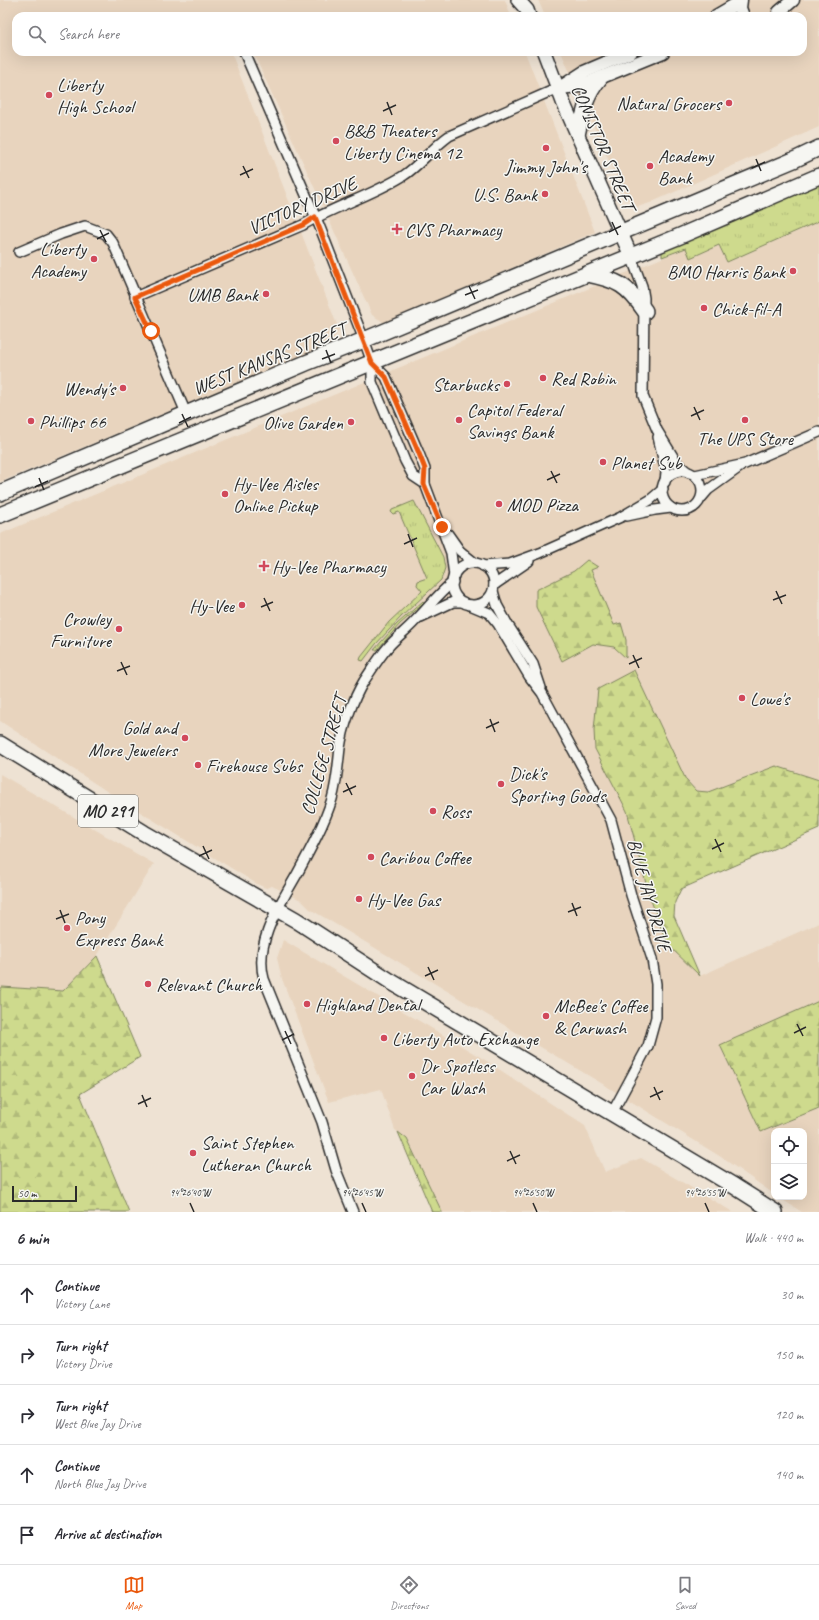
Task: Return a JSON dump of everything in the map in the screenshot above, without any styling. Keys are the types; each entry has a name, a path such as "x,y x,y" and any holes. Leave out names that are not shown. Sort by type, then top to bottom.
{"main road":[{"name":"CONISTOR STREET","path":"546,56 620,234 631,256"},
{"path":"578,135 588,97 592,88 601,78"},
{"name":"WEST KANSAS STREET","path":"0,493 305,363 620,234 819,148"},
{"path":"0,515 631,256 819,176"},
{"path":"587,274 606,278 622,285 634,295 645,311"},
{"name":"MO 291","path":"0,744 144,834 296,920 410,993 734,1186 775,1212"}],"street":[{"path":"778,9 793,0"},
{"path":"722,12 740,1"},
{"path":"740,1 742,12"},
{"path":"246,56 315,217 364,340 372,363 372,382 405,461 413,476 424,484"},
{"path":"558,88 584,72 622,56"},
{"path":"558,88 580,86 653,56"},
{"name":"VICTORY DRIVE","path":"135,297 303,225 315,217 367,195 399,178 417,166 439,143 449,136 558,88"},
{"path":"19,252 61,234 85,226 100,230 106,234 113,243 186,414"},
{"path":"631,256 642,286 644,298 643,396 657,430 677,463 692,474 702,485 702,497"},
{"path":"372,363 386,377 425,469 424,484 451,553 455,594 466,603 477,605 484,602 494,588 540,553"},
{"path":"657,430 666,472 664,500 671,508 677,511 691,510 697,506 708,490 745,464 819,432"},
{"path":"454,579 463,566 510,564 540,553 622,517 650,500 664,486 673,474 684,471 692,474 745,464"},
{"path":"622,517 671,508"},
{"path":"442,527 460,551 492,574 494,588"},
{"name":"COLLEGE STREET","path":"353,1212 336,1170 322,1122 276,1013 261,970 262,949 268,928 319,831 332,800 337,775 340,747 348,714 364,681 389,647 454,579"},
{"name":"BLUE JAY DRIVE","path":"494,588 497,605 508,625 534,664 542,693"},
{"name":"COLLEGE STREET","path":"416,620 453,602 466,603"},
{"name":"BLUE JAY DRIVE","path":"466,603 489,613 498,624 529,676 542,693 611,820 631,895 652,959 656,984 656,1017 648,1046 612,1113"}],"shaded area":[{"path":"0,0 505,0 510,12 12,12 12,56 233,56 339,330 330,344 0,482"},
{"path":"538,0 819,0 819,127 650,203 637,207 625,197 563,56 807,56 807,12 543,12"},
{"path":"255,56 527,56 595,232 385,323 372,315"},
{"path":"819,221 819,780 776,766 708,792 696,791 686,780 595,749 627,811 649,895 667,944 700,976 819,923 819,1001 720,1045 761,1132 819,1108 819,1212 802,1212 783,1200 807,1200 807,1128 771,1128 771,1192 721,1157 611,1089 310,909 301,900 272,886 266,888 257,884 111,794 0,721 0,534 686,248 691,258 719,245 727,262"},
{"path":"0,774 154,864 97,956 63,991 3,987 0,991"},
{"path":"283,940 485,1060 585,1126 605,1172 641,1158 733,1212 442,1212 407,1139 395,1130 381,1089 329,1102 282,979 277,958"}],"green space":[{"path":"819,184 819,221 727,262 719,245 690,258 686,248 662,257 662,252"},
{"path":"414,501 443,557 445,568 441,580 401,617 376,644 363,661 360,660 361,657 389,622 422,591 417,585 418,581 427,578 399,512 393,514 391,512 392,510"},
{"path":"587,560 598,567 591,570 614,625 621,623 626,640 626,658 614,647 593,644 562,661 536,607 536,590 574,571"},
{"path":"423,601 424,602 422,605 400,624 377,650 374,650 397,624"},
{"path":"634,670 686,780 696,791 708,792 776,766 819,780 819,829 681,889 675,902 674,916 700,976 667,944 649,895 627,811 595,749 594,730 598,689"},
{"path":"97,956 140,1057 80,1094 129,1212 0,1212 0,991 2,987 63,991"},
{"path":"819,1001 819,1108 761,1132 720,1045"},
{"path":"398,1132 407,1139 442,1212 432,1212"}],"place":[{"name":"Liberty High School","path":"49,95"},
{"name":"Natural Grocers","path":"729,103"},
{"name":"B&B Theaters Liberty Cinema 12","path":"336,141"},
{"name":"Jimmy John's","path":"546,148"},
{"name":"Academy Bank","path":"650,166"},
{"name":"U.S. Bank","path":"545,194"},
{"name":"CVS Pharmacy","path":"397,229"},
{"name":"Liberty Academy","path":"94,259"},
{"name":"BMO Harris Bank","path":"793,271"},
{"name":"UMB Bank","path":"266,294"},
{"name":"Chick-fil-A","path":"704,308"},
{"name":"Red Robin","path":"543,378"},
{"name":"Starbucks","path":"507,384"},
{"name":"Wendy's","path":"123,388"},
{"name":"Capitol Federal Savings Bank","path":"459,420"},
{"name":"The UPS Store","path":"745,420"},
{"name":"Phillips 66","path":"31,421"},
{"name":"Olive Garden","path":"351,422"},
{"name":"Planet Sub","path":"603,462"},
{"name":"Hy-Vee Aisles Online Pickup","path":"225,494"},
{"name":"MOD Pizza","path":"499,504"},
{"name":"Hy-Vee Pharmacy","path":"264,566"},
{"name":"Hy-Vee","path":"242,605"},
{"name":"Crowley Furniture","path":"119,629"},
{"name":"Lowe's","path":"742,698"},
{"name":"Gold and More Jewelers","path":"185,738"},
{"name":"Firehouse Subs","path":"198,765"},
{"name":"Dick's Sporting Goods","path":"501,784"},
{"name":"Ross","path":"433,811"},
{"name":"Caribou Coffee","path":"371,857"},
{"name":"Hy-Vee Gas","path":"359,899"},
{"name":"Pony Express Bank","path":"67,928"},
{"name":"Relevant Church","path":"148,984"},
{"name":"Highland Dental","path":"307,1004"},
{"name":"McBee's Coffee & Carwash","path":"546,1016"},
{"name":"Liberty Auto Exchange","path":"384,1038"},
{"name":"Dr Spotless Car Wash","path":"412,1076"},
{"name":"Saint Stephen Lutheran Church","path":"193,1153"}],"route":[{"path":"151,331 135,297 303,225 315,217 372,363 386,377 418,451 425,469 424,484 442,527"}]}
